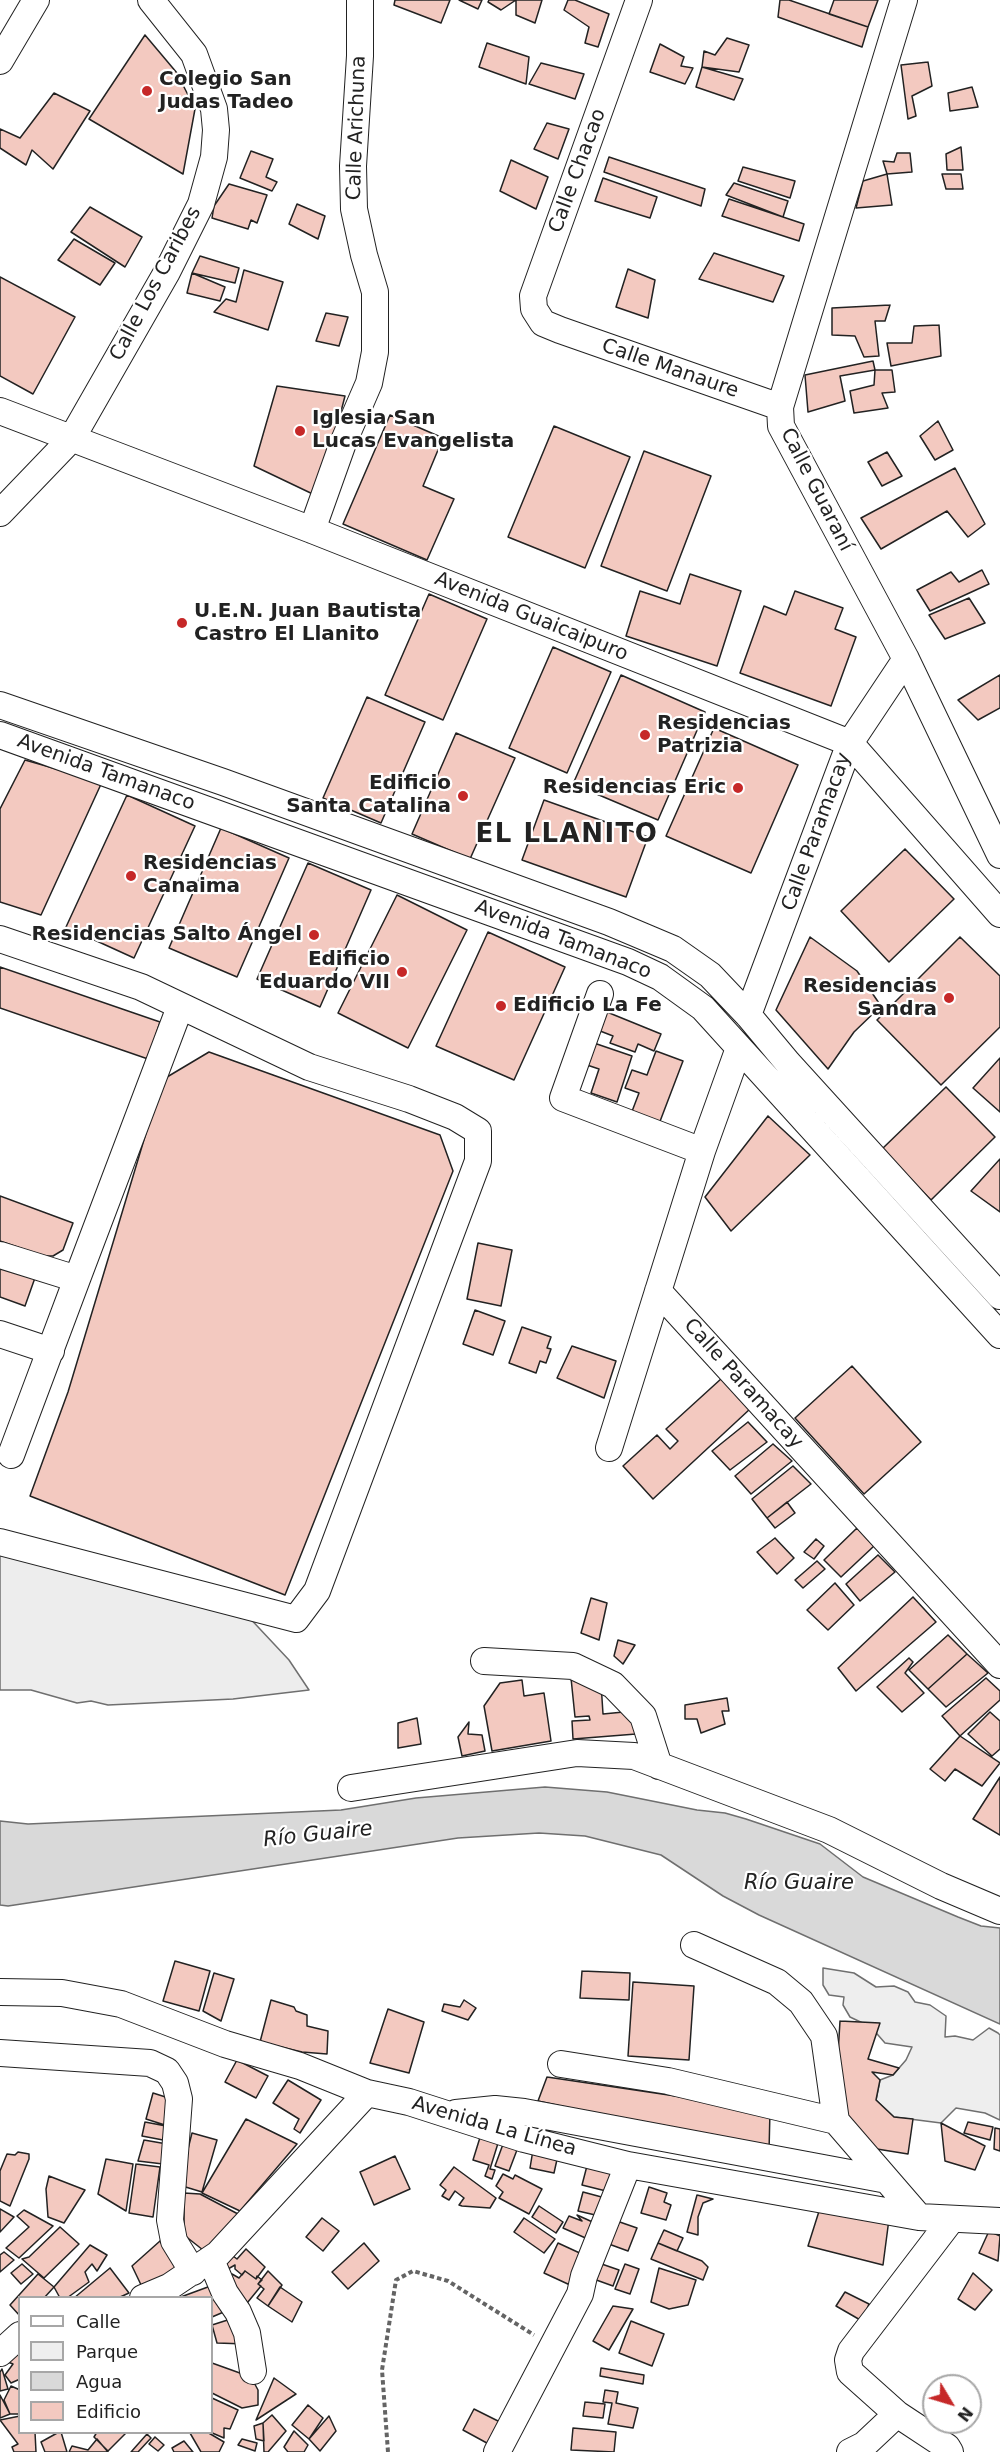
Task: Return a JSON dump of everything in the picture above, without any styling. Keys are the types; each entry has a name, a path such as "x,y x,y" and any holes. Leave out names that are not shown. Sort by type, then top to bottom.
{"street":[{"path":"0,62 36,0"},
{"name":"Calle Los Caribes","path":"0,513 72,438 190,228 201,204 214,158 216,130 213,109 194,54 151,0"},
{"name":"Calle Arichuna","path":"312,531 343,443 369,383 375,352 375,292 354,209 353,166 360,56 360,0"},
{"name":"Calle Chacao","path":"560,330 543,323 534,309 533,296 639,0"},
{"name":"Calle Guaraní","path":"904,0 780,407 781,426 906,659 1000,855"},
{"name":"Calle Manaure","path":"560,330 780,407"},
{"name":"Avenida Guaicaipuro","path":"0,411 850,743 1000,914"},
{"name":"Calle Paramacay","path":"748,1015 850,743 906,659"},
{"name":"Avenida Tamanaco","path":"0,705 234,786 650,938 692,962 710,975 748,1015 788,1063 1000,1296"},
{"name":"Avenida Tamanaco","path":"0,735 628,962 660,977 703,1008 1000,1335"},
{"path":"0,939 141,987 309,1067 409,1099 455,1117 478,1131 478,1161 317,1591 296,1619 0,1542"},
{"path":"600,994 563,1098 702,1150"},
{"path":"11,1455 180,1007"},
{"path":"609,1448 702,1150 740,1048"},
{"path":"0,1255 77,1279"},
{"name":"Calle Paramacay","path":"658,1291 1000,1665"},
{"path":"0,1334 51,1352"},
{"path":"484,1661 573,1666 613,1685 643,1716 659,1766"},
{"path":"351,1788 577,1753 634,1756 829,1830 941,1886 1000,1911"},
{"path":"694,1945 777,1982 801,2002 824,2036 836,2121 920,2217"},
{"name":"Avenida La Línea","path":"0,1992 62,1993 121,2004 176,2023 225,2044 300,2066 367,2093 449,2114 524,2139 628,2165 920,2217 994,2224"},
{"path":"0,2054 150,2063 167,2071 175,2083 179,2099 170,2220 174,2241 202,2266 238,2312 247,2333 253,2371"},
{"path":"561,2064 668,2081 836,2121"},
{"path":"157,2295 202,2266 367,2093"},
{"path":"449,2114 495,2109 524,2112 887,2180"},
{"path":"497,2452 580,2294 580,2286 628,2165"},
{"path":"950,2452 947,2447 897,2414 850,2372 848,2360 851,2351 951,2220"},
{"path":"0,2354 18,2337"},
{"path":"850,2452 864,2445 897,2414"}],"path":[{"path":"388,2452 382,2370 396,2280 413,2271 448,2281 553,2346"}],"green space":[{"path":"823,1968 854,1973 876,1987 894,1986 908,1992 915,2002 930,2005 946,2016 945,2037 955,2036 973,2040 989,2028 998,2033 1000,2035 1000,2120 985,2113 956,2108 941,2123 894,2117 876,2100 880,2080 893,2075 906,2060 912,2047 885,2043 871,2027 850,2017 843,2005 844,1997 829,1995 823,1985"}],"shaded area":[{"path":"0,1548 244,1612 289,1660 309,1690 233,1699 108,1705 91,1701 77,1703 31,1690 0,1690"}],"water":[{"name":"Río Guaire","path":"545,1787 607,1792 697,1810 725,1813 746,1819 820,1844 863,1877 981,1926 1000,1928 1000,2024 759,1915 723,1896 661,1855 585,1836 539,1833 458,1838 8,1906 0,1905 0,1821 28,1824 341,1810 416,1798"}],"building":[{"path":"395,0 450,0 441,23 394,5"},
{"path":"459,0 482,0 478,9"},
{"path":"489,0 516,0 501,10 488,2"},
{"path":"516,0 542,0 535,23 516,15"},
{"path":"568,0 575,0 609,14 598,47 585,43 589,27 564,10"},
{"path":"780,0 789,0 868,27 862,47 778,17"},
{"path":"834,0 878,0 868,27 829,14"},
{"name":"Colegio San Judas Tadeo","path":"145,35 177,73 195,109 183,174 89,119"},
{"path":"727,38 749,45 739,72 702,67 704,51 715,55"},
{"path":"487,43 529,57 526,84 479,67"},
{"path":"660,44 684,57 681,66 693,68 685,84 650,72"},
{"path":"928,62 932,86 912,96 916,116 908,119 901,65"},
{"path":"541,63 584,74 575,99 529,84"},
{"path":"702,67 743,79 734,100 696,87"},
{"path":"972,87 978,107 950,111 948,93"},
{"path":"54,93 90,111 53,169 32,150 26,165 0,148 0,129 20,138"},
{"path":"547,123 569,129 558,159 534,149"},
{"path":"961,147 963,170 947,170 946,154"},
{"path":"251,151 273,159 266,177 277,182 272,191 240,178"},
{"path":"897,153 910,153 912,172 887,174 883,161 894,162"},
{"path":"609,157 705,189 701,206 604,172"},
{"path":"511,160 548,177 536,209 500,191"},
{"path":"743,167 795,181 790,198 738,181"},
{"path":"887,174 892,205 856,208 863,181"},
{"path":"942,174 961,174 963,189 946,189"},
{"path":"603,178 657,197 650,218 595,201"},
{"path":"734,183 788,201 783,217 726,195"},
{"path":"229,184 267,195 257,223 251,220 248,229 212,218 214,206"},
{"path":"729,199 804,224 799,241 722,216"},
{"path":"297,204 325,216 318,239 289,224"},
{"path":"90,207 142,237 125,267 71,232"},
{"path":"74,239 115,263 100,285 58,260"},
{"path":"714,253 784,276 773,302 699,279"},
{"path":"200,256 239,268 235,283 192,273"},
{"path":"628,269 655,280 648,318 616,307"},
{"path":"244,270 283,282 268,330 214,312 226,299 236,302"},
{"path":"192,273 225,287 220,301 187,293"},
{"path":"0,277 75,317 33,394 0,376"},
{"path":"890,305 885,321 875,321 879,356 864,357 855,336 832,335 832,308"},
{"path":"326,313 348,317 339,346 316,341"},
{"path":"939,325 941,356 891,366 887,343 912,343 914,326"},
{"path":"873,361 875,370 840,376 845,401 808,412 805,375"},
{"path":"875,370 892,370 895,392 882,393 888,408 854,413 850,391 874,385"},
{"name":"Iglesia San Lucas Evangelista","path":"277,386 345,396 319,497 254,466"},
{"path":"390,415 443,438 423,486 454,499 427,560 343,524"},
{"path":"938,421 953,450 935,460 920,436"},
{"path":"554,426 630,457 585,568 508,537"},
{"path":"644,451 711,476 667,591 601,566"},
{"path":"887,452 902,476 882,486 868,462"},
{"path":"955,468 985,524 968,537 947,511 881,549 861,518"},
{"path":"982,570 989,584 930,611 917,590 951,572 959,582"},
{"path":"690,574 741,591 717,666 626,636 640,591 680,604"},
{"path":"795,591 843,608 835,629 856,637 831,706 740,673 764,606 786,615"},
{"path":"429,594 487,619 443,720 385,695"},
{"path":"969,598 985,623 945,639 929,615"},
{"path":"553,647 611,672 567,773 509,748"},
{"name":"Residencias Patrizia","path":"621,675 705,712 658,820 573,784"},
{"path":"1000,675 1000,708 978,720 958,700"},
{"path":"367,697 425,722 381,823 323,798"},
{"name":"Residencias Eric","path":"714,728 798,765 751,873 666,836"},
{"name":"Edificio Santa Catalina","path":"456,733 515,758 470,859 412,834"},
{"path":"25,760 102,782 41,915 0,902 0,809"},
{"name":"Residencias Canaima","path":"127,795 195,826 134,958 66,927"},
{"path":"544,800 648,837 626,897 522,860"},
{"path":"221,828 289,858 237,977 169,948"},
{"path":"905,849 954,899 889,962 841,911"},
{"name":"Residencias Salto Ángel","path":"308,863 371,890 320,1007 257,979"},
{"name":"Edificio Eduardo VII","path":"397,895 467,930 408,1048 338,1013"},
{"name":"Edificio La Fe","path":"488,932 565,967 514,1080 436,1046"},
{"path":"810,937 857,971 881,1006 854,1032 828,1069 776,1010"},
{"name":"Residencias Sandra","path":"960,937 1000,976 1000,1027 941,1085 877,1020"},
{"path":"0,967 160,1022 148,1059 0,1008"},
{"path":"602,1010 661,1034 654,1051 638,1044 635,1052 610,1043 613,1036 595,1029"},
{"path":"591,1042 632,1056 617,1102 591,1093 599,1069 584,1064"},
{"path":"656,1051 683,1061 659,1124 631,1114 639,1093 625,1088 632,1070 647,1075"},
{"path":"209,1052 440,1135 453,1171 285,1595 30,1496 68,1392 162,1080"},
{"path":"1000,1058 1000,1112 973,1088"},
{"path":"946,1087 995,1137 931,1200 882,1149"},
{"path":"768,1116 810,1155 731,1231 705,1197"},
{"path":"1000,1159 1000,1212 971,1191"},
{"path":"0,1196 73,1223 63,1250 53,1256 43,1256 0,1241"},
{"path":"478,1243 512,1250 501,1306 467,1299"},
{"path":"0,1263 36,1275 25,1306 0,1297"},
{"path":"475,1310 505,1321 493,1355 463,1344"},
{"path":"522,1327 551,1337 547,1348 551,1349 546,1363 540,1361 536,1373 509,1363"},
{"path":"572,1346 616,1361 604,1398 557,1378"},
{"path":"852,1366 921,1442 864,1494 795,1418"},
{"path":"722,1378 750,1409 653,1499 623,1466 657,1435 670,1449 678,1441 666,1429"},
{"path":"748,1422 767,1442 730,1470 712,1451"},
{"path":"773,1444 792,1461 751,1494 735,1476"},
{"path":"793,1466 811,1484 767,1518 752,1499"},
{"path":"787,1502 795,1513 775,1528 767,1518"},
{"path":"857,1528 874,1546 841,1577 824,1560"},
{"path":"775,1538 794,1558 777,1574 757,1552"},
{"path":"816,1539 824,1546 814,1559 804,1552"},
{"path":"878,1555 895,1572 860,1601 846,1584"},
{"path":"817,1561 825,1569 803,1588 795,1580"},
{"path":"835,1583 854,1605 828,1630 807,1610"},
{"path":"913,1597 936,1622 856,1691 838,1668"},
{"path":"591,1598 607,1603 599,1640 581,1633"},
{"path":"948,1635 967,1654 928,1689 909,1670"},
{"path":"618,1640 635,1645 623,1664 614,1656"},
{"path":"967,1654 988,1673 946,1707 928,1689"},
{"path":"909,1658 913,1662 905,1673 924,1693 902,1712 877,1687"},
{"path":"571,1678 601,1683 603,1714 634,1711 636,1734 573,1739 572,1721 590,1720 589,1716 575,1717"},
{"path":"986,1678 1000,1691 1000,1700 960,1736 942,1716"},
{"path":"522,1680 524,1696 544,1693 551,1741 492,1751 484,1706 500,1683"},
{"path":"727,1698 729,1711 722,1711 725,1724 701,1733 697,1719 685,1719 685,1705"},
{"path":"990,1712 1000,1721 1000,1749 992,1756 968,1734"},
{"path":"417,1718 421,1744 398,1748 398,1723"},
{"path":"469,1722 468,1734 482,1735 485,1751 462,1756 458,1737"},
{"path":"960,1736 1000,1763 982,1786 955,1769 945,1781 930,1769"},
{"path":"1000,1777 1000,1835 973,1819"},
{"path":"175,1961 210,1971 199,2011 163,2001"},
{"path":"582,1971 630,1973 629,2000 580,1998"},
{"path":"214,1973 234,1979 221,2021 203,2011"},
{"path":"633,1982 694,1986 689,2060 628,2056"},
{"path":"271,2000 294,2007 296,2011 307,2015 307,2026 328,2031 327,2054 302,2052 260,2042"},
{"path":"464,2000 476,2008 468,2020 442,2011 444,2004 460,2007"},
{"path":"388,2009 424,2022 409,2073 370,2063"},
{"path":"840,2021 880,2023 868,2059 899,2068 893,2075 872,2072 880,2080 876,2100 894,2117 913,2119 908,2154 877,2149 848,2133 838,2054"},
{"path":"237,2060 268,2076 256,2098 225,2082"},
{"path":"547,2077 770,2110 769,2152 538,2101"},
{"path":"288,2080 321,2100 300,2133 294,2129 299,2119 273,2103"},
{"path":"153,2093 175,2100 168,2126 146,2119"},
{"path":"246,2119 297,2144 240,2211 202,2193"},
{"path":"145,2122 166,2126 163,2140 142,2136"},
{"path":"968,2122 993,2127 990,2140 964,2133"},
{"path":"941,2123 985,2146 975,2170 945,2161"},
{"path":"995,2128 1000,2129 1000,2151 994,2149"},
{"path":"482,2131 499,2140 490,2169 495,2170 492,2179 485,2176 489,2165 473,2160"},
{"path":"192,2133 217,2140 202,2192 179,2185"},
{"path":"506,2136 520,2142 509,2171 495,2166"},
{"path":"144,2140 167,2144 163,2164 138,2161"},
{"path":"533,2150 558,2155 554,2173 530,2168"},
{"path":"18,2152 29,2154 29,2159 10,2206 0,2201 0,2171 7,2154 15,2155"},
{"path":"395,2156 410,2189 374,2205 360,2172"},
{"path":"106,2159 133,2164 126,2211 98,2194"},
{"path":"588,2162 612,2169 606,2191 582,2185"},
{"path":"136,2164 160,2167 153,2217 129,2213"},
{"path":"454,2167 496,2198 490,2208 459,2205 464,2198 455,2191 449,2200 442,2196 446,2190 440,2185"},
{"path":"503,2174 513,2179 515,2175 542,2189 529,2214 499,2198 503,2192 496,2186"},
{"path":"49,2176 85,2190 64,2223 48,2217 46,2189"},
{"path":"649,2187 667,2193 664,2202 671,2205 666,2220 641,2213"},
{"path":"583,2192 609,2199 604,2217 578,2211"},
{"path":"184,2193 200,2194 238,2214 219,2238 203,2250 184,2235"},
{"path":"697,2195 713,2199 703,2203 698,2217 698,2235 687,2232"},
{"path":"821,2205 889,2219 883,2265 808,2246"},
{"path":"539,2206 563,2222 556,2233 532,2217"},
{"path":"0,2209 14,2217 0,2232"},
{"path":"24,2210 53,2226 19,2258 6,2248 29,2227 17,2216"},
{"path":"577,2215 597,2224 590,2240 563,2228 569,2216 582,2221"},
{"path":"322,2218 339,2231 323,2251 306,2237"},
{"path":"524,2218 555,2239 544,2253 514,2232"},
{"path":"614,2220 637,2228 628,2251 606,2243"},
{"path":"60,2227 79,2244 44,2278 22,2259 29,2257"},
{"path":"664,2230 683,2238 677,2251 658,2243"},
{"path":"989,2231 1000,2236 998,2261 979,2253"},
{"path":"160,2241 179,2273 143,2289 132,2266"},
{"path":"364,2243 379,2261 348,2289 332,2272"},
{"path":"558,2243 584,2255 570,2285 544,2273"},
{"path":"658,2243 702,2261 708,2267 703,2280 651,2259"},
{"path":"90,2245 107,2255 97,2271 92,2264 85,2272 89,2282 70,2296 59,2296 54,2287"},
{"path":"246,2249 265,2267 256,2279 245,2271 242,2275 235,2269 235,2265 228,2269 223,2265 233,2256 237,2259"},
{"path":"4,2252 14,2260 0,2272 0,2255"},
{"path":"593,2261 619,2270 613,2286 588,2277"},
{"path":"22,2264 33,2274 21,2284 11,2273"},
{"path":"625,2264 639,2269 630,2294 615,2289"},
{"path":"110,2268 129,2293 122,2296 76,2296"},
{"path":"659,2268 696,2280 688,2305 669,2309 651,2302"},
{"path":"245,2271 256,2279 257,2276 262,2280 258,2284 261,2286 243,2308 224,2284 232,2274 239,2278"},
{"path":"268,2271 282,2285 268,2306 257,2298 264,2289 258,2284"},
{"path":"973,2273 992,2290 975,2310 958,2299"},
{"path":"38,2274 54,2287 46,2296 18,2296"},
{"path":"216,2284 226,2311 213,2317 213,2296 183,2296"},
{"path":"280,2287 302,2302 292,2322 268,2306"},
{"path":"845,2292 869,2304 862,2321 836,2306"},
{"path":"18,2296 18,2314 10,2305"},
{"path":"613,2306 633,2309 609,2350 593,2341"},
{"path":"237,2317 246,2344 217,2343 213,2325"},
{"path":"631,2321 664,2334 652,2366 619,2353"},
{"path":"18,2351 18,2380 11,2383 5,2375 13,2364 8,2362"},
{"path":"213,2363 251,2377 258,2390 258,2405 242,2408 213,2394"},
{"path":"601,2368 644,2375 643,2384 600,2376"},
{"path":"2,2369 8,2389 0,2391 0,2372"},
{"path":"274,2378 296,2394 256,2420"},
{"path":"11,2386 18,2389 18,2414 10,2414 4,2400"},
{"path":"605,2390 618,2392 616,2403 638,2408 633,2428 608,2424 612,2403 603,2402"},
{"path":"0,2395 10,2414 0,2418"},
{"path":"213,2398 238,2410 230,2429 224,2428 224,2438 213,2433"},
{"path":"585,2402 605,2404 603,2418 583,2416"},
{"path":"308,2405 323,2418 309,2439 292,2425"},
{"path":"474,2409 508,2426 496,2448 463,2430"},
{"path":"272,2415 286,2431 268,2452 264,2452 263,2423"},
{"path":"18,2416 18,2434 35,2434 36,2452 14,2452 12,2447 18,2444 0,2420"},
{"path":"329,2416 336,2431 320,2451 309,2439"},
{"path":"263,2423 264,2441 256,2439 254,2426"},
{"path":"573,2428 616,2432 614,2452 571,2450"},
{"path":"294,2431 308,2445 304,2452 288,2452 284,2447"},
{"path":"55,2434 62,2434 67,2452 45,2452 41,2442"},
{"path":"96,2434 125,2434 108,2451 94,2437"},
{"path":"147,2434 151,2438 138,2452 131,2452"},
{"path":"191,2434 210,2434 224,2442 219,2452 201,2452"},
{"path":"155,2437 164,2445 158,2451 149,2444"},
{"path":"97,2439 108,2452 69,2452 72,2446 88,2450"},
{"path":"242,2439 257,2443 255,2451 238,2445"},
{"path":"184,2441 193,2452 174,2452 172,2448"}],"place":[{"name":"Colegio San Judas Tadeo","path":"147,91"},
{"name":"Iglesia San Lucas Evangelista","path":"300,431"},
{"name":"U.E.N. Juan Bautista Castro El Llanito","path":"182,623"},
{"name":"Residencias Patrizia","path":"645,735"},
{"name":"Residencias Eric","path":"738,788"},
{"name":"Edificio Santa Catalina","path":"463,796"},
{"name":"Residencias Canaima","path":"131,876"},
{"name":"Residencias Salto Ángel","path":"314,935"},
{"name":"Edificio Eduardo VII","path":"402,972"},
{"name":"Residencias Sandra","path":"949,998"},
{"name":"Edificio La Fe","path":"501,1006"}],"district":[{"name":"EL LLANITO","path":"567,835"}]}
